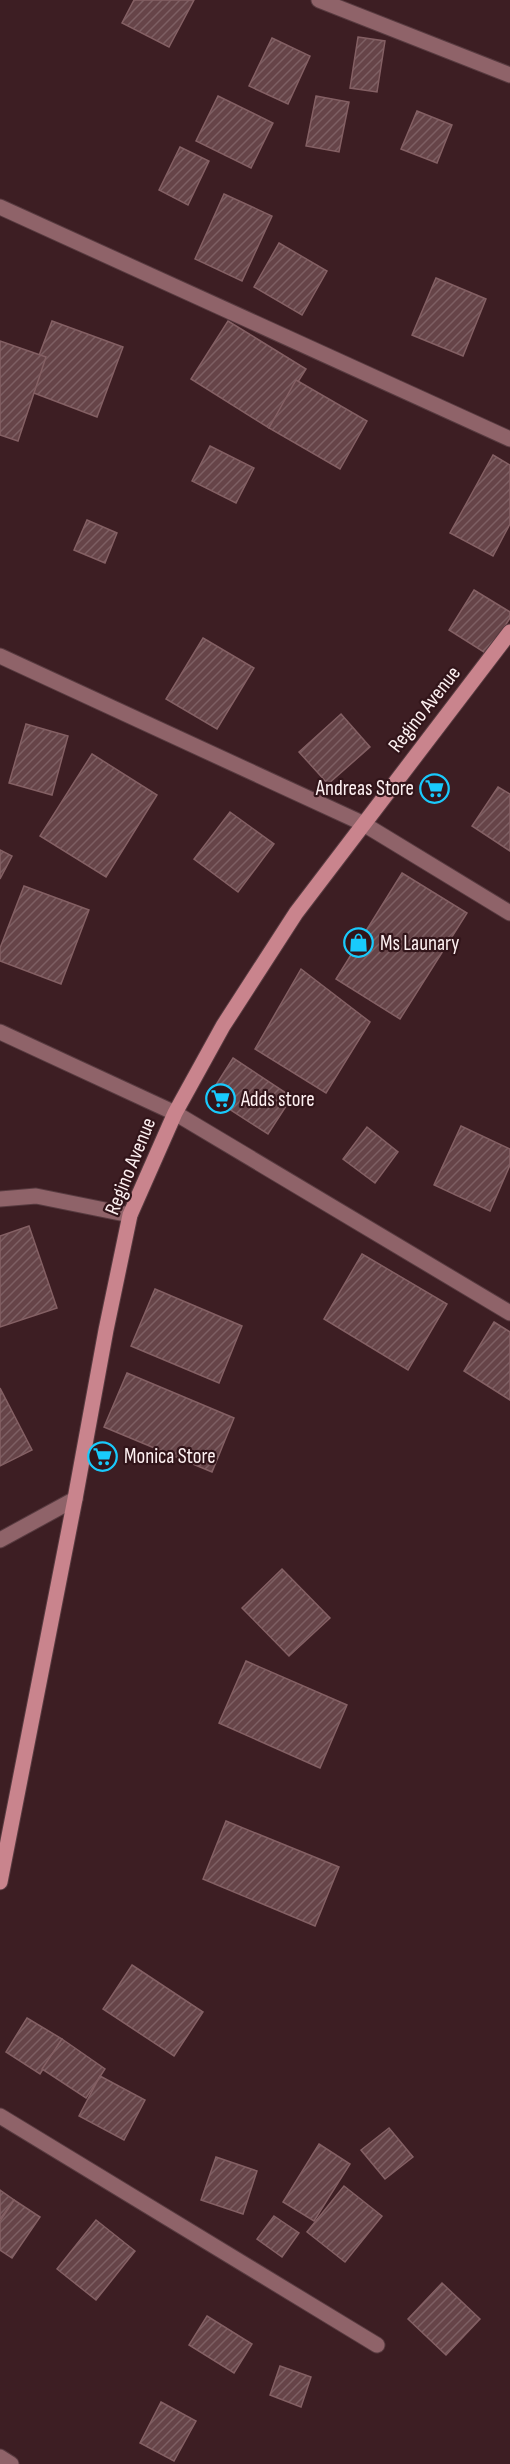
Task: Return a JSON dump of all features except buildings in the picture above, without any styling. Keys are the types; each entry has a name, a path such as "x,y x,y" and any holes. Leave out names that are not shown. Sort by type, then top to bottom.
{"street":[{"path":"319,0 510,75"},
{"path":"0,207 510,439"},
{"name":"Regino Avenue","path":"0,1882 75,1499 105,1330 130,1215 175,1113 223,1026 296,914 362,823 510,632"},
{"path":"0,656 362,823 510,913"},
{"path":"0,1032 175,1113 510,1313"},
{"path":"0,1199 36,1196 130,1215"},
{"path":"0,1540 75,1499"},
{"path":"0,2116 377,2345"},
{"path":"0,2457 11,2464"}],"place":[{"name":"Andreas Store","path":"435,788"},
{"name":"Ms Launary","path":"359,943"},
{"name":"Adds store","path":"220,1099"},
{"name":"Monica Store","path":"103,1456"}]}
